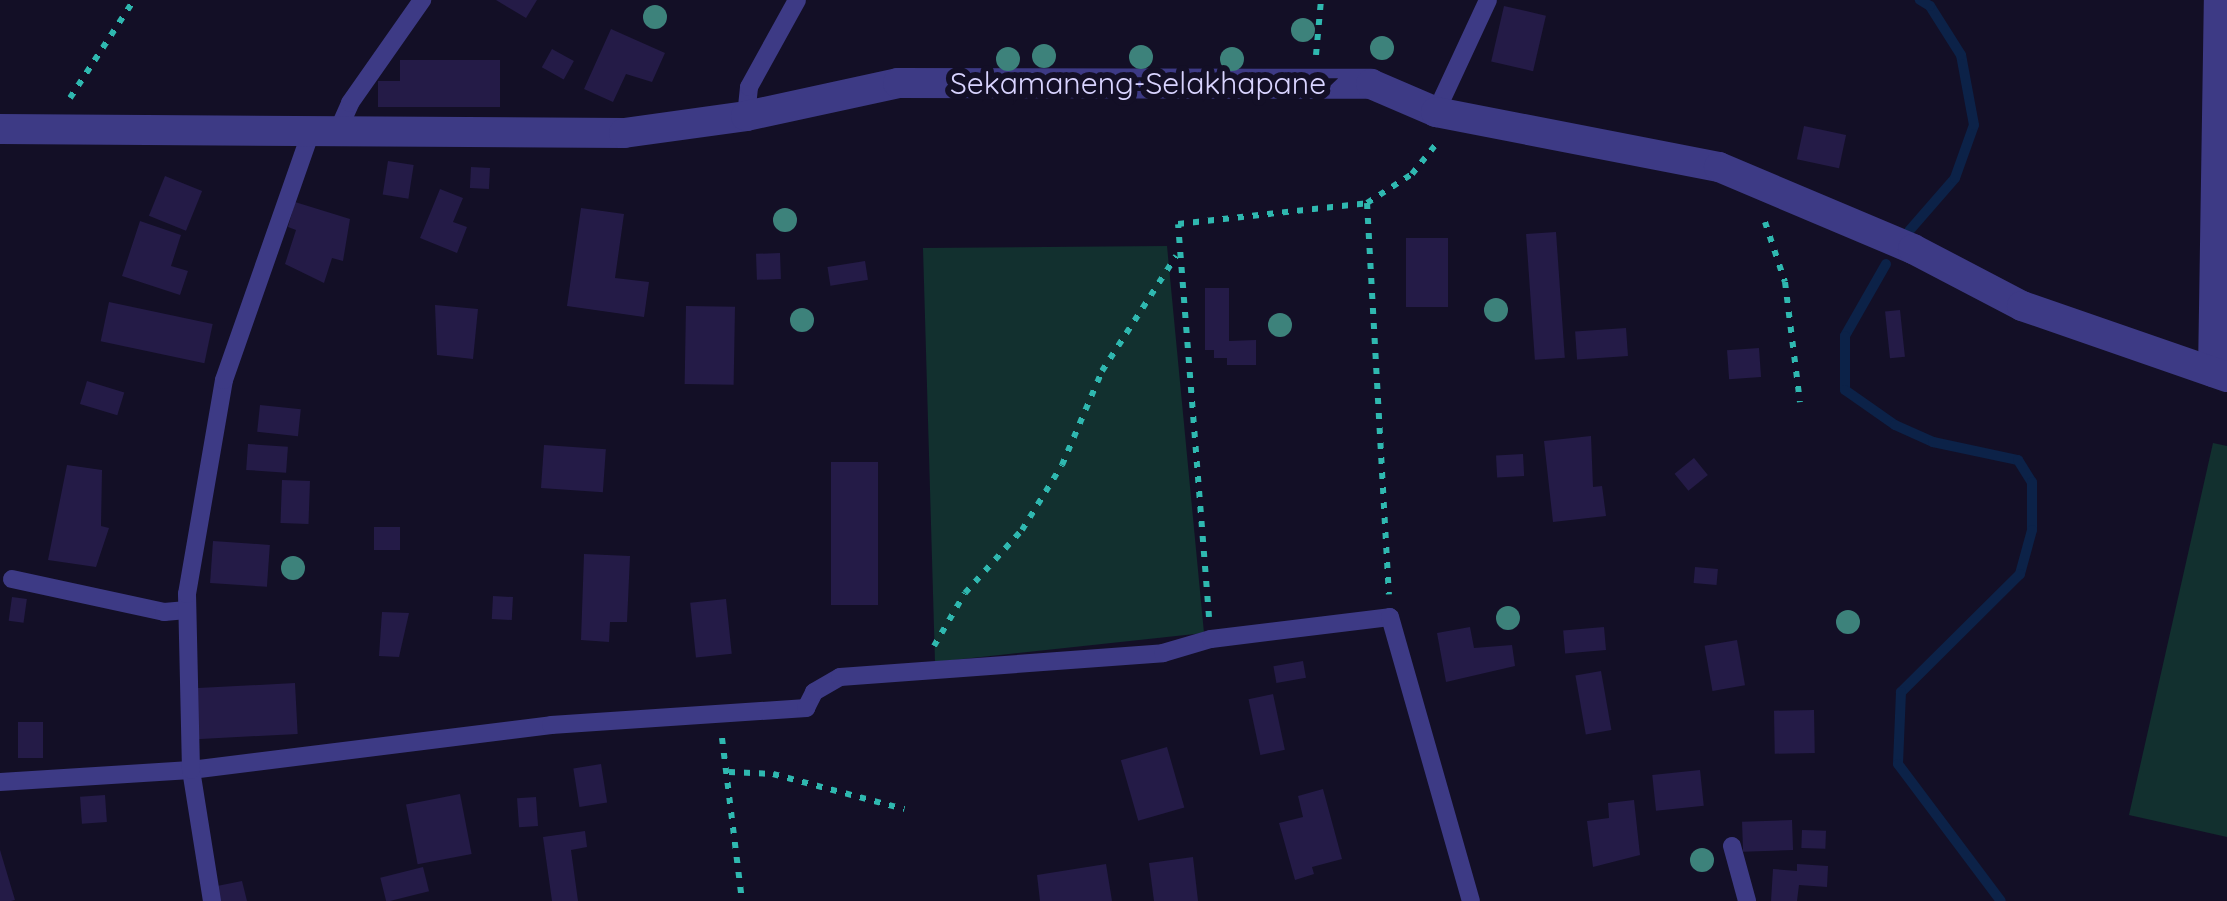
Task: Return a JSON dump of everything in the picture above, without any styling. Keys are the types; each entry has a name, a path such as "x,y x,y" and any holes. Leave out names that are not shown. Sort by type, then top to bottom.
{"street":[{"path":"2219,0 2220,375"},
{"name":"Sekamaneng-Selakhapane","path":"0,130 624,133 746,116 898,83 1371,84 1445,113 1719,167 1913,249 2022,306 2220,375"}],"lane":[{"path":"212,901 191,770 187,610 203,479 224,380 323,135 422,0"},
{"path":"746,116 749,86 797,0"},
{"path":"1445,113 1489,0"},
{"path":"12,579 164,612 187,610"},
{"path":"0,782 191,770 551,725 806,708 814,692 840,677 1163,652 1211,638 1390,617 1472,901"},
{"path":"1732,846 1747,901"}],"path":[{"path":"48,130 134,0"},
{"path":"1314,82 1321,0"},
{"path":"1211,638 1178,224 1367,203 1412,174 1445,113"},
{"path":"1367,203 1390,617"},
{"path":"1754,215 1768,224 1785,281 1800,402"},
{"path":"920,669 965,593 1022,530 1042,498 1102,370 1177,254"},
{"path":"718,715 742,901"},
{"path":"728,772 773,774 904,809"}],"green space":[{"path":"1167,246 1204,633 935,662 923,248"},
{"path":"2213,443 2227,446 2227,837 2129,815"}],"building":[{"path":"496,0 537,0 526,18"},
{"path":"1504,6 1546,16 1533,71 1491,62"},
{"path":"611,29 665,53 652,82 626,74 613,102 584,89"},
{"path":"552,49 574,61 564,79 542,67"},
{"path":"400,60 500,60 500,107 378,107 378,81 400,81"},
{"path":"1804,126 1846,135 1839,168 1797,159"},
{"path":"388,161 414,165 408,199 383,195"},
{"path":"471,167 490,168 489,189 470,188"},
{"path":"165,176 202,191 186,231 149,216"},
{"path":"440,189 463,198 453,222 467,227 457,253 420,238"},
{"path":"295,202 350,219 343,261 332,258 324,283 285,264 296,230 288,227"},
{"path":"581,208 624,214 615,278 649,282 644,317 567,306"},
{"path":"140,221 181,235 171,266 188,271 180,295 122,276"},
{"path":"1556,232 1565,358 1535,360 1526,234"},
{"path":"1406,238 1448,238 1448,307 1406,307"},
{"path":"780,253 781,279 757,280 756,254"},
{"path":"865,261 868,280 830,286 827,267"},
{"path":"1205,288 1229,288 1229,341 1256,340 1256,365 1227,365 1227,358 1214,358 1214,350 1205,350"},
{"path":"109,302 213,324 204,363 101,341"},
{"path":"435,305 478,309 473,359 437,355"},
{"path":"686,306 735,307 734,385 685,384"},
{"path":"1900,310 1905,357 1890,358 1885,312"},
{"path":"1626,328 1628,356 1577,359 1575,332"},
{"path":"1759,348 1761,377 1729,379 1727,350"},
{"path":"87,381 124,392 117,415 80,404"},
{"path":"260,405 301,409 298,436 257,432"},
{"path":"1591,436 1593,487 1602,486 1606,516 1553,522 1544,441"},
{"path":"248,444 288,447 286,473 246,470"},
{"path":"544,445 606,449 603,492 541,488"},
{"path":"1523,454 1524,476 1497,477 1496,455"},
{"path":"1694,458 1708,475 1688,491 1675,474"},
{"path":"831,462 878,462 878,605 831,605"},
{"path":"67,465 102,470 101,526 109,528 96,567 48,560"},
{"path":"282,480 310,481 308,524 280,523"},
{"path":"374,527 400,527 400,550 374,550"},
{"path":"213,541 270,545 267,587 210,583"},
{"path":"584,554 630,556 627,622 610,622 609,642 581,640"},
{"path":"1695,567 1718,569 1717,585 1694,583"},
{"path":"493,596 513,597 512,620 492,619"},
{"path":"12,597 27,599 24,623 9,621"},
{"path":"726,599 732,654 696,657 690,603"},
{"path":"382,612 409,613 399,657 379,656"},
{"path":"1470,627 1474,648 1512,645 1515,666 1446,682 1437,633"},
{"path":"1604,627 1606,650 1565,653 1563,631"},
{"path":"1737,640 1745,685 1712,691 1705,646"},
{"path":"1303,661 1306,678 1276,683 1273,666"},
{"path":"1601,671 1611,730 1586,735 1575,676"},
{"path":"295,683 298,734 196,739 193,688"},
{"path":"1273,694 1285,750 1260,755 1249,699"},
{"path":"1814,710 1815,753 1775,754 1774,711"},
{"path":"18,722 43,722 43,758 18,758"},
{"path":"1167,747 1184,808 1138,821 1121,760"},
{"path":"601,764 607,803 579,807 573,768"},
{"path":"1700,770 1704,806 1656,811 1652,775"},
{"path":"1323,789 1342,859 1312,867 1314,874 1295,880 1279,823 1303,817 1298,796"},
{"path":"460,794 472,854 418,864 406,804"},
{"path":"105,795 107,822 82,824 80,797"},
{"path":"536,797 538,826 519,827 517,798"},
{"path":"1634,800 1640,855 1593,867 1587,821 1609,818 1608,803"},
{"path":"1792,820 1793,850 1743,852 1742,822"},
{"path":"1802,830 1826,831 1825,849 1801,848"},
{"path":"585,831 587,847 571,850 578,901 552,901 543,837"},
{"path":"0,850 15,900 0,901"},
{"path":"1193,857 1198,901 1154,901 1149,863"},
{"path":"1106,864 1112,901 1040,901 1037,875"},
{"path":"1797,864 1828,866 1827,887 1799,885 1797,901 1771,901 1773,869 1797,871"},
{"path":"423,867 429,891 386,901 380,878"},
{"path":"242,881 247,901 220,901 217,886"}],"waterway":[{"path":"1909,231 1955,178 1974,125 1961,55 1930,6 1920,0"},
{"path":"1886,264 1845,336 1845,390 1895,425 1933,442 2018,460 2032,482 2032,530 2020,574 1901,692 1898,764 2001,901"}]}
